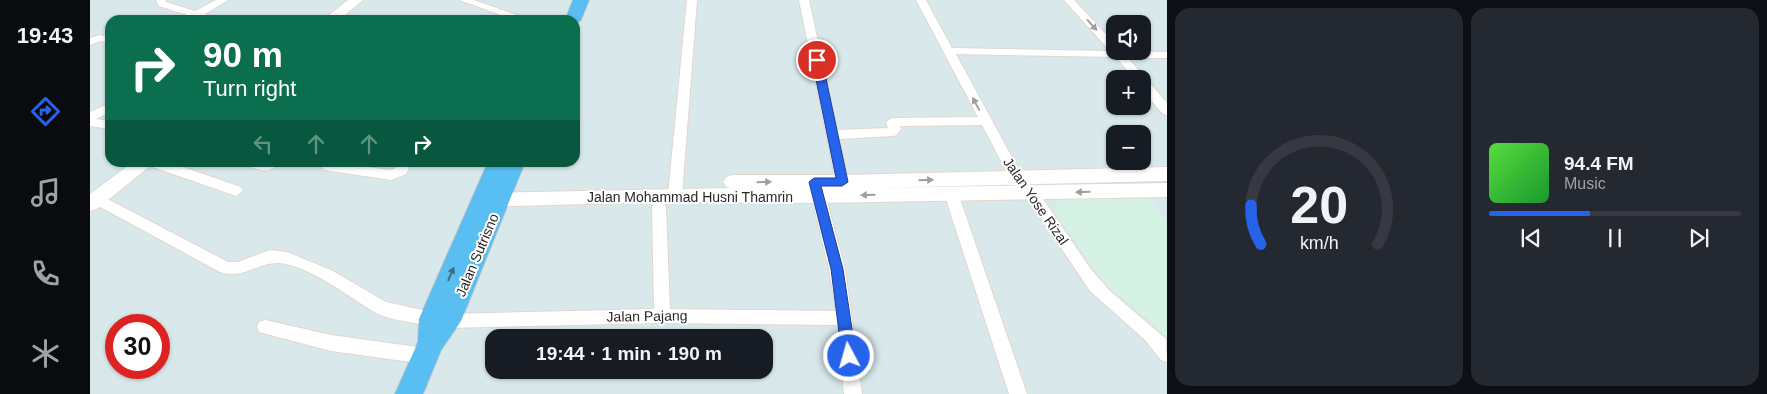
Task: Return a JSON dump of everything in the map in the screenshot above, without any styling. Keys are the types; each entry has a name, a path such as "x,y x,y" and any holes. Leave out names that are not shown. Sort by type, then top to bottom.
{"main road":[{"path":"336,15 356,0"},
{"path":"562,15 568,0"},
{"path":"575,15 581,0"},
{"path":"94,202 140,167"},
{"name":"Jalan Sutrisno","path":"494,193 497,167"},
{"name":"Jalan Sutrisno","path":"408,394 494,193 512,167"},
{"name":"Jalan Mohammad Husni Thamrin","path":"844,189 1016,177 1167,174"},
{"path":"1101,175 1114,192"},
{"name":"Jalan Mohammad Husni Thamrin","path":"494,193 676,188 844,189 951,193 1167,190"}],"street":[{"path":"161,0 162,4 199,15"},
{"path":"196,14 223,0"},
{"path":"464,0 509,15"},
{"path":"676,188 692,0"},
{"path":"804,0 844,189"},
{"name":"Jalan Yose Rizal","path":"921,0 1016,177 1031,192 1106,299 1143,327 1167,354"},
{"path":"1070,0 1106,41"},
{"path":"90,42 100,38 105,39"},
{"path":"948,51 1106,52"},
{"path":"1151,54 1167,55"},
{"path":"1123,60 1132,70"},
{"path":"1151,92 1167,110"},
{"path":"90,117 105,110"},
{"path":"833,135 893,132 892,122 986,121"},
{"path":"90,122 105,124"},
{"path":"166,167 236,191"},
{"path":"329,167 391,175 401,171 403,167"},
{"path":"816,189 837,269 845,318 853,394"},
{"path":"951,193 1018,394"},
{"path":"94,202 226,268 241,268 256,259 278,256 295,261 372,300 382,308 434,335"},
{"path":"658,207 662,316"},
{"name":"Jalan Pajang","path":"434,335 662,316 845,318"},
{"path":"265,327 330,342 434,335"}],"shaded area":[{"path":"1147,197 1167,221 1167,343 1151,321 1105,284 1054,211 1059,199"}],"route":[{"path":"817,60 842,182 814,182 837,269 849,356"}]}
